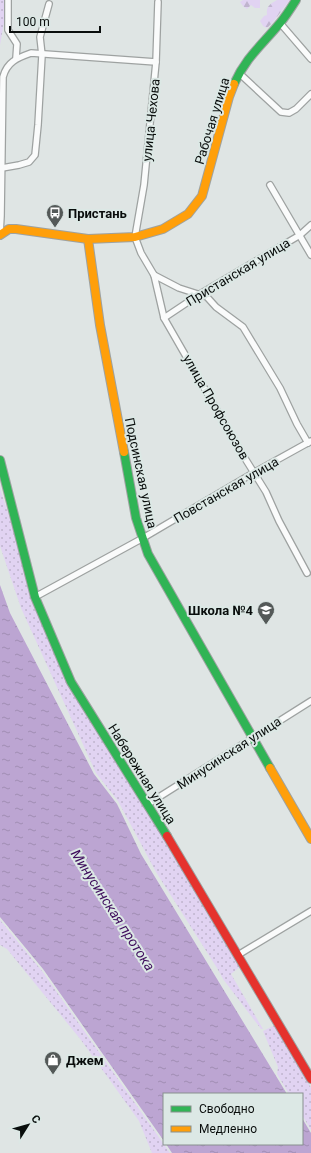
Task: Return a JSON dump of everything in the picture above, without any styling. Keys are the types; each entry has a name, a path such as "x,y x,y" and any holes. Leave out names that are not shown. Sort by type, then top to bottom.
{"street":[{"path":"8,0 8,30 16,44 16,58"},
{"name":"Рабочая улица","path":"135,237 163,229 176,222 188,214 202,196 229,97 239,73 249,57 280,23 296,0"},
{"name":"улица Чехова","path":"135,237 144,186 156,62 158,2"},
{"path":"2,168 29,162 35,155 42,55 40,37 49,4"},
{"path":"280,23 311,59"},
{"path":"0,235 3,77 5,69 16,58 31,53 42,55 156,62"},
{"path":"239,73 281,112 289,114 311,94"},
{"path":"270,185 311,255"},
{"name":"Пристанская улица","path":"164,318 200,294 300,235 311,225"},
{"path":"0,235 9,229 16,229 88,239 135,237"},
{"name":"улица Профсоюзов","path":"135,237 141,253 154,275 164,318 241,452 255,472 307,574"},
{"name":"Подсинская улица","path":"88,239 100,325 136,518 148,554 311,839"},
{"path":"154,275 179,288 207,297 216,307 243,327 280,388 297,424 309,442"},
{"name":"Повстанская улица","path":"35,597 143,538 309,442"},
{"name":"Набережная улица","path":"0,460 35,597 71,682 148,804 310,1077"},
{"name":"Минусинская улица","path":"148,804 311,701"},
{"path":"238,955 311,912"}],"green space":[{"path":"0,0 8,0 0,45"},
{"path":"243,0 260,0 260,8 255,8 251,5 247,9 240,2"},
{"path":"277,0 290,0 267,28 263,26 260,21 267,15 267,9 269,6"},
{"path":"0,488 19,548 69,684 146,806 241,966 231,974 263,1029 261,1029 223,979 156,872 118,801 96,773 21,608 0,546"},
{"path":"0,920 42,971 170,1153 152,1153 139,1121 81,1040 7,949 0,945"},
{"path":"277,1024 311,1088 311,1130 303,1117 303,1093 288,1093 277,1074 278,1067 263,1031"}],"water":[{"name":"Минусинская протока","path":"0,585 10,613 94,774 117,804 141,854 286,1093 163,1093 163,1140 43,969 0,917"},
{"path":"303,1120 311,1133 311,1153 172,1153 167,1145 303,1145"}],"traffic: fast":[{"path":"234,84 249,59 282,20 296,0"},
{"path":"124,452 136,518 148,554 270,768"},
{"path":"0,460 35,597 71,682 167,836"}],"traffic: slow":[{"path":"0,235 9,229 16,229 88,239 135,237 163,229 188,214 202,196 229,97 234,84"},
{"path":"88,239 100,325 124,452"},
{"path":"270,768 311,839"}],"traffic: jam":[{"path":"167,836 311,1079"}],"place":[{"name":"Пристань","path":"55,228"},
{"name":"Школа №4","path":"266,625"},
{"name":"Джем","path":"53,1075"}]}
